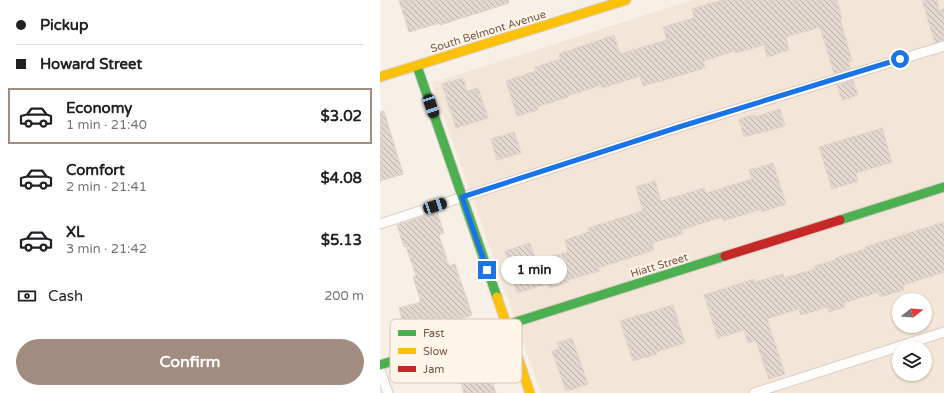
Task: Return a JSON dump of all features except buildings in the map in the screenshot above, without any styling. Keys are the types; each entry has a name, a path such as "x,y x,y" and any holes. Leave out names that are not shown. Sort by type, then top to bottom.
{"street":[{"name":"South Belmont Avenue","path":"380,77 626,0"},
{"path":"417,66 504,319"},
{"name":"Hiatt Street","path":"522,321 944,187"},
{"name":"Hiatt Street","path":"380,365 390,362"},
{"path":"522,371 530,393"}],"lane":[{"path":"380,224 679,127 944,46"},
{"path":"754,393 944,332"},
{"path":"380,370 388,393"}],"shaded area":[{"path":"693,0 944,0 944,393 541,393 522,339 522,319 515,319 432,83"}],"traffic: fast":[{"path":"417,66 497,297"},
{"path":"840,220 944,187"},
{"path":"522,320 725,256"},
{"path":"380,365 390,362"}],"traffic: slow":[{"path":"380,77 626,0"},
{"path":"497,297 505,319"},
{"path":"522,370 530,393"}],"traffic: jam":[{"path":"725,256 840,220"}],"route":[{"path":"487,270 462,197 679,127 900,59"}]}
